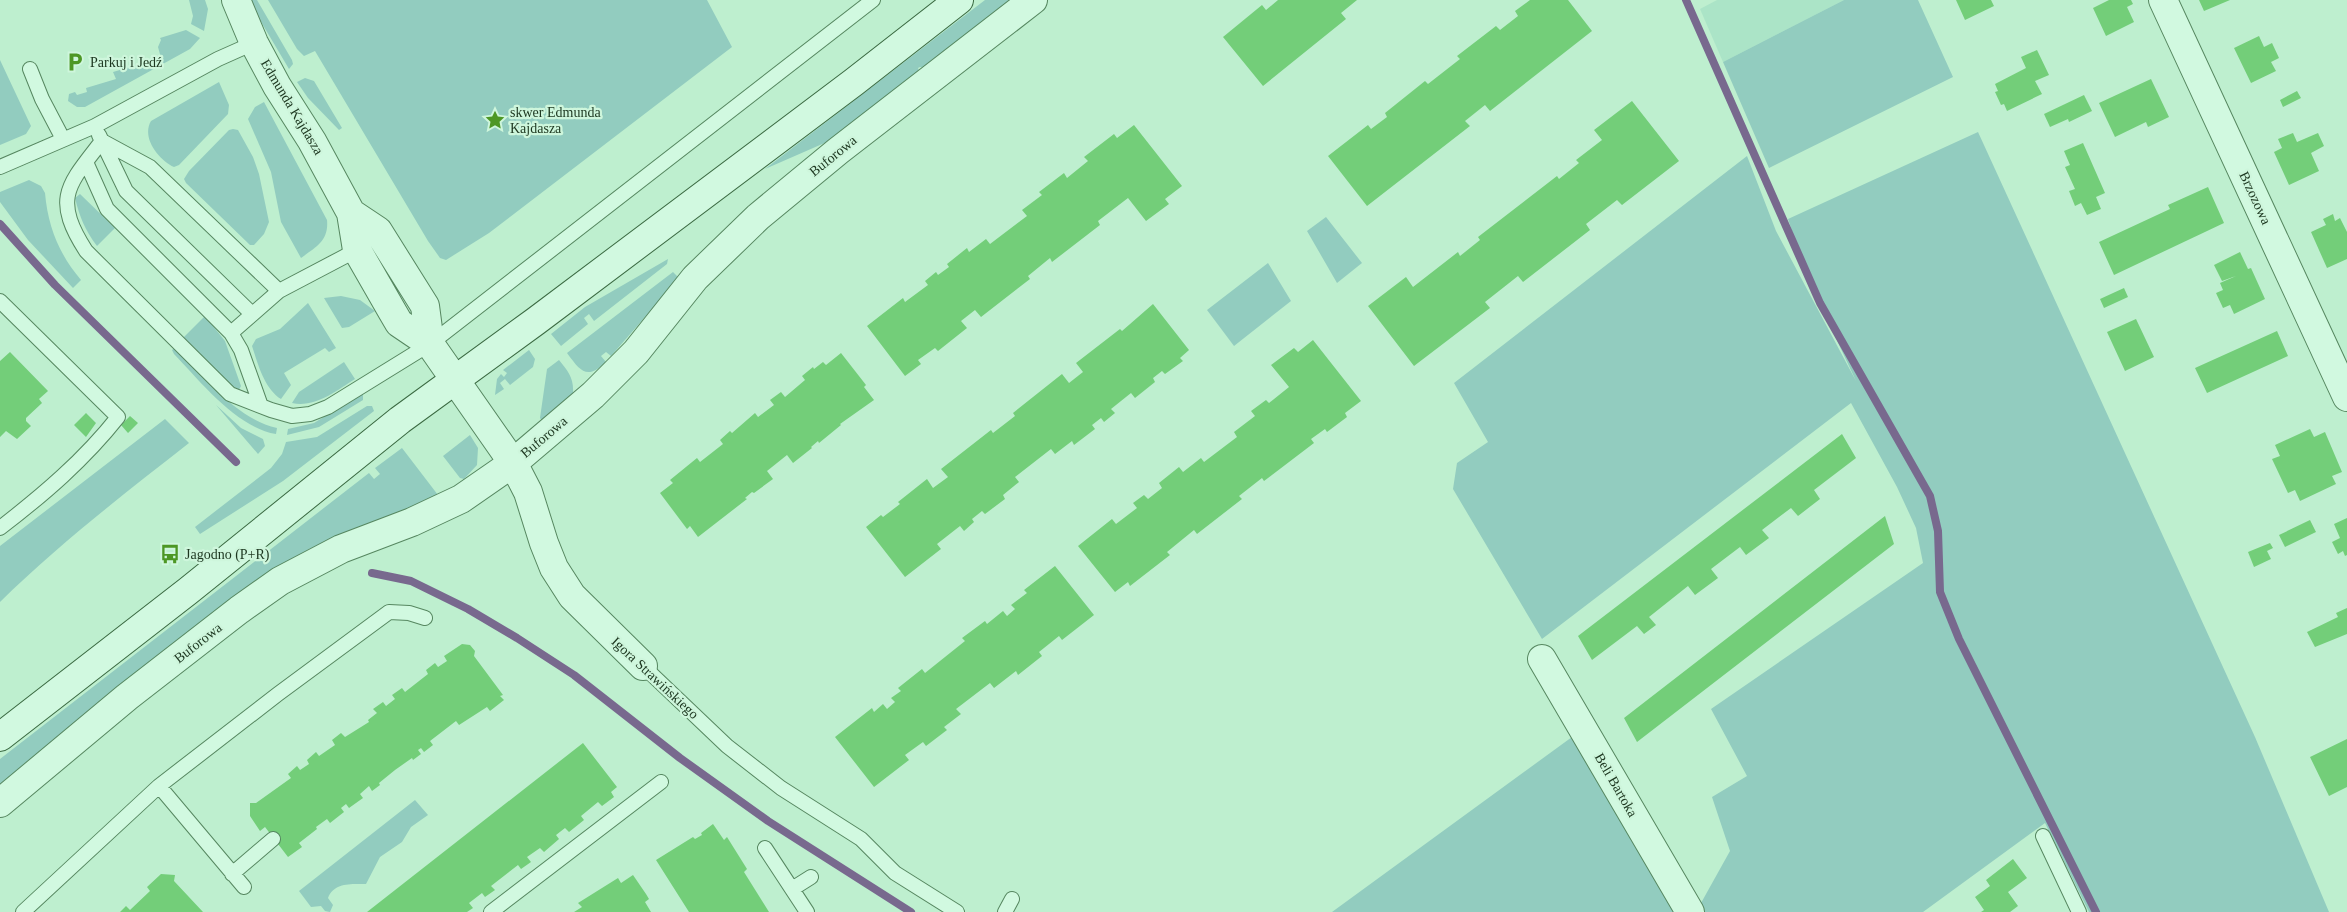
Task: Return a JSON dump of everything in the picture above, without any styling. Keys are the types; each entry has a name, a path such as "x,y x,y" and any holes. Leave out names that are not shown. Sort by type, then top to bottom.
{"street":[{"name":"Edmunda Kajdasza","path":"236,0 254,43 277,86 312,141 351,213 357,250 399,323 430,344 513,463"},
{"path":"0,737 188,591 357,453 854,82 959,0"},
{"name":"Buforowa","path":"0,803 127,697 239,610 280,581 341,549 412,522 461,499 513,463 593,395 636,352 695,278 758,217 838,151 1034,0"},
{"name":"Brzozowa","path":"2163,0 2347,397"},
{"name":"Edmunda Kajdasza","path":"351,213 378,231 425,306 430,344"},
{"name":"Igora Strawińskiego","path":"513,463 528,492 554,568 572,596 643,666"},
{"name":"Beli Bartoka","path":"1542,659 1690,912"}],"lane":[{"path":"102,141 70,183 67,199 70,219 86,251 230,394 283,414 310,414 328,407 430,344 873,0"},
{"path":"0,167 95,126 218,59 254,43"},
{"path":"30,69 42,99 63,139"},
{"path":"95,126 126,190 252,314"},
{"path":"102,141 150,167 279,291"},
{"path":"86,162 107,209 231,333 241,350 261,406"},
{"path":"231,333 279,291 357,250"},
{"path":"0,301 118,416 96,444 48,490 0,528"},
{"path":"23,912 160,786 278,694 389,612 409,612 425,618"},
{"name":"Igora Strawińskiego","path":"643,666 727,746 782,788 861,839 895,873 957,912"},
{"path":"492,912 661,782"},
{"path":"160,786 244,887"},
{"path":"2043,836 2079,912"},
{"path":"232,874 274,839"},
{"path":"765,848 807,912"},
{"path":"792,889 811,877"},
{"path":"1005,912 1012,899"}],"green space":[{"path":"1717,0 1844,0 1723,62 1700,9"}],"shaded area":[{"path":"189,0 205,0 208,9 204,31 191,24 193,16"},
{"path":"248,0 257,0 292,60 293,64 289,69"},
{"name":"skwer Edmunda Kajdasza","path":"268,0 707,0 732,47 489,233 446,260 440,258 428,241 315,51 304,56 297,49"},
{"path":"985,0 1011,0 924,68 918,68 920,73 836,138 765,169"},
{"path":"1844,0 1918,0 1953,77 1769,168 1723,62"},
{"path":"186,30 200,38 190,49 85,107 77,107 68,101 69,94 75,92 77,95 87,92 86,88 116,79 113,72 161,58 158,47 160,38"},
{"path":"0,60 31,126 26,134 0,145"},
{"path":"305,78 314,81 342,128 339,130 308,98 297,82"},
{"path":"219,82 229,105 228,114 179,165 174,167 168,164 157,154 150,141 148,134 151,121"},
{"path":"264,102 327,220 324,238 316,247 301,258 281,222 271,172 248,119 255,107"},
{"path":"229,130 238,130 253,157 259,174 269,222 264,234 254,245 250,245 184,179 189,171"},
{"path":"1978,132 2255,737 2329,912 2089,912 2045,823 1923,912 1696,912 1730,851 1712,797 1747,776 1711,709 1923,563 1916,528 1897,487 1851,403 1542,639 1453,489 1457,463 1488,442 1454,383 1747,156 1776,231 1856,381 1809,281 1788,219"},
{"path":"29,180 41,186 45,193 49,217 56,239 73,270 81,280 73,288 28,240 0,202 0,192"},
{"path":"80,194 115,228 97,246 86,229 79,212 75,198"},
{"path":"1326,217 1362,263 1337,283 1307,231"},
{"path":"668,259 667,264 594,321 589,314 584,318 588,324 561,346 551,334 585,307"},
{"path":"1268,263 1291,301 1234,346 1207,310"},
{"path":"673,272 679,278 611,356 606,352 601,356 606,362 594,371 589,372 580,369 576,365 567,353"},
{"path":"341,296 360,300 375,311 349,327 342,328 324,298"},
{"path":"308,303 336,348 329,352 325,348 284,373 291,385 281,399 270,389 266,382 252,346 256,339 280,329"},
{"path":"205,316 225,341 241,386 239,390 234,389 182,339"},
{"path":"176,347 209,383 234,406 248,416 277,428 276,434 261,430 247,422 220,402 174,354 172,350"},
{"path":"529,350 535,359 533,367 510,385 505,379 500,383 504,389 495,395 497,379 501,374 504,377 507,373 503,370"},
{"path":"559,360 570,375 573,393 542,421 540,418 547,369"},
{"path":"344,362 355,379 317,401 301,404 292,403 299,392"},
{"path":"363,393 363,400 319,427 287,435 288,429 314,423"},
{"path":"216,405 241,428 263,439 265,446 258,454"},
{"path":"367,406 372,406 374,411 283,481 200,534 195,527 271,468 282,454 286,442 317,437"},
{"path":"165,419 189,443 116,500 0,602 0,546"},
{"path":"470,435 478,448 477,465 464,479 460,478 443,456"},
{"path":"402,448 438,495 436,499 309,549 258,579 25,763 0,786 0,759 369,473 374,479 380,474 375,468"},
{"path":"1572,737 1677,912 1332,912"},
{"path":"415,800 428,815 411,827 402,842 380,857 366,884 344,885 334,889 328,898 333,905 330,912 325,911 321,906 311,907 299,891"}],"building":[{"path":"1278,0 1357,0 1341,13 1346,19 1263,86 1223,37 1262,5 1266,10"},
{"path":"1530,0 1568,0 1592,31 1490,111 1485,105 1465,121 1470,126 1367,206 1328,156 1368,125 1371,129 1387,117 1385,113 1425,81 1428,84 1460,59 1457,56 1496,26 1500,30 1518,16 1515,11"},
{"path":"1956,0 1991,0 1994,6 1965,20"},
{"path":"2109,0 2131,0 2133,4 2127,7 2134,22 2106,36 2093,8"},
{"path":"2199,0 2230,0 2204,11"},
{"path":"2259,36 2264,47 2272,43 2279,58 2271,62 2276,71 2251,83 2234,48"},
{"path":"2037,50 2049,75 2035,81 2042,94 2007,111 2004,104 2001,105 1995,92 1998,91 1995,84 2026,68 2021,57"},
{"path":"2151,79 2169,117 2148,127 2146,122 2115,137 2099,103"},
{"path":"2297,91 2301,98 2283,107 2280,100"},
{"path":"2084,95 2092,111 2069,122 2068,119 2050,127 2044,114"},
{"path":"1632,101 1679,161 1622,205 1617,200 1586,224 1590,230 1523,282 1518,276 1485,302 1490,308 1414,366 1368,306 1406,277 1413,287 1458,252 1460,256 1480,240 1478,237 1557,176 1559,179 1579,163 1576,160 1602,140 1594,130"},
{"path":"1134,125 1182,186 1165,199 1169,204 1146,221 1128,198 1098,221 1100,225 1052,262 1050,258 1028,276 1030,279 981,317 975,310 961,321 967,328 938,351 935,348 918,360 921,364 905,376 867,326 903,298 905,302 928,285 925,281 936,272 938,275 949,267 947,264 967,248 969,252 986,239 990,244 1027,216 1022,210 1042,195 1039,192 1064,173 1067,178 1088,161 1084,157 1114,134 1117,138"},
{"path":"2293,133 2297,142 2318,133 2324,146 2311,153 2319,171 2289,185 2274,152 2282,148 2278,139"},
{"path":"2083,143 2105,193 2096,197 2101,209 2087,215 2081,203 2075,206 2069,191 2075,189 2065,167 2070,165 2064,151"},
{"path":"2208,187 2224,223 2114,275 2099,242 2170,209 2168,205"},
{"path":"2333,214 2335,221 2340,218 2347,232 2347,259 2327,268 2311,232 2326,225 2323,219"},
{"path":"2240,252 2248,269 2251,268 2265,299 2234,314 2230,305 2223,308 2216,293 2223,290 2220,283 2236,276 2222,281 2214,265"},
{"path":"2124,288 2128,297 2104,308 2100,299"},
{"path":"1153,304 1189,350 1180,358 1183,361 1165,374 1162,371 1153,378 1155,382 1135,398 1131,393 1111,409 1115,413 1104,422 1101,418 1092,425 1095,429 1074,445 1072,441 1055,454 1051,449 1015,477 1019,482 1003,495 1005,499 985,514 982,511 972,519 974,522 964,531 960,526 937,544 941,549 905,577 866,527 881,515 883,517 900,504 898,502 927,479 933,488 948,477 941,469 991,430 993,433 1015,416 1013,413 1062,374 1069,383 1083,372 1076,363 1120,329 1122,331"},
{"path":"2136,319 2154,357 2125,371 2107,332"},
{"path":"2277,331 2288,356 2207,393 2195,368"},
{"path":"1313,340 1361,401 1345,413 1347,417 1327,432 1325,429 1311,439 1314,443 1264,481 1262,478 1239,496 1242,499 1197,534 1194,530 1167,552 1170,555 1130,586 1128,582 1115,592 1078,546 1112,519 1116,524 1137,508 1133,503 1144,495 1148,499 1162,488 1159,483 1179,467 1183,472 1201,458 1204,462 1237,437 1234,432 1255,416 1251,411 1266,400 1269,403 1289,387 1271,365 1294,348 1298,352"},
{"path":"10,352 48,391 39,399 42,403 26,418 26,421 31,426 17,439 6,431 0,437 0,361"},
{"path":"841,353 866,385 864,387 874,400 840,424 819,443 818,441 793,463 787,455 767,471 773,479 754,493 752,492 745,498 747,499 698,537 690,526 687,529 660,493 673,483 670,480 697,458 700,462 723,444 720,440 730,431 732,433 755,413 758,417 774,405 770,400 781,392 785,397 805,380 802,376 813,367 814,369 823,362 826,365"},
{"path":"86,413 96,423 86,437 74,425"},
{"path":"130,416 138,423 128,433 121,425"},
{"path":"2310,429 2314,437 2325,432 2342,472 2332,476 2336,484 2300,501 2295,490 2288,493 2272,459 2280,456 2275,445"},
{"path":"1842,434 1856,458 1814,490 1820,499 1798,516 1791,508 1762,530 1769,538 1746,555 1740,547 1711,569 1718,578 1695,595 1688,586 1649,617 1656,625 1644,634 1637,626 1592,660 1578,636"},
{"path":"1885,516 1894,544 1637,742 1624,718"},
{"path":"2347,518 2347,555 2345,556 2343,551 2338,554 2332,542 2340,538 2334,524"},
{"path":"2310,520 2316,532 2285,547 2279,535"},
{"path":"2270,543 2273,548 2267,551 2271,559 2254,567 2248,552"},
{"path":"1055,566 1094,615 1062,640 1059,636 1039,652 1042,656 1018,675 1016,671 994,688 990,683 956,709 961,714 944,727 947,730 926,746 923,742 905,755 909,760 874,787 835,737 872,708 874,712 883,704 887,709 895,702 891,698 901,691 898,688 922,669 925,673 965,641 962,638 985,621 987,624 1003,611 1007,616 1015,609 1011,605 1027,593 1024,590"},
{"path":"2347,608 2347,634 2315,647 2307,632 2338,617 2336,613"},
{"path":"462,644 470,645 475,651 474,656 503,695 500,696 504,700 490,711 487,707 459,725 456,721 430,741 433,745 424,752 421,748 418,750 421,754 395,770 372,791 369,786 360,794 363,798 349,808 346,804 341,808 344,812 330,823 327,819 316,827 317,829 299,843 302,847 288,857 265,827 260,831 250,816 250,803 256,803 291,778 288,774 297,766 300,770 309,764 307,760 316,752 319,756 335,745 332,740 341,733 345,737 369,722 368,720 377,713 373,709 383,702 386,706 395,699 392,695 402,688 405,692 428,674 426,670 435,663 438,667 447,661 444,656"},
{"path":"2347,739 2347,787 2329,796 2310,757"},
{"path":"583,743 617,787 611,792 614,797 602,806 598,802 581,816 584,820 569,832 565,828 556,835 559,839 544,852 540,848 527,857 531,862 521,869 518,865 491,886 495,890 485,897 482,893 469,903 473,908 467,912 367,912"},
{"path":"713,824 724,840 727,837 747,869 744,872 769,912 689,912 656,860 693,837 695,839 702,835 701,833"},
{"path":"2013,859 2027,878 2008,892 2018,906 2010,912 1981,912 1984,910 1975,897 1990,886 1986,880"},
{"path":"161,874 175,875 174,881 203,912 120,912 126,906 130,910 150,891 147,887"},
{"path":"633,875 649,899 645,902 651,912 574,912 582,907 578,903 618,878 621,883"}],"waterway":[{"path":"1686,0 1820,303 1930,496 1938,531 1940,592 1959,639 2096,912"},
{"path":"0,224 55,285 236,462"},
{"path":"372,573 411,581 468,609 517,638 574,675 680,758 768,821 911,912"}],"place":[{"name":"Parkuj i Jedź","path":"75,62"},
{"name":"skwer Edmunda Kajdasza","path":"495,120"},
{"name":"Jagodno (P+R)","path":"170,554"}]}
